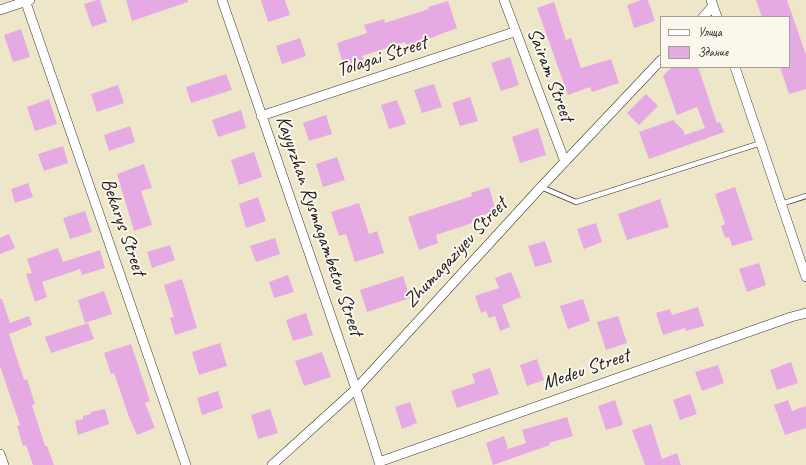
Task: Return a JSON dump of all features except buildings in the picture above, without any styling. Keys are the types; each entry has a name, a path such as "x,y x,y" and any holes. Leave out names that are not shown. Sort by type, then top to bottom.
{"street":[{"name":"Kayyrzhan Rysmagambetov Street","path":"222,0 356,389 379,464"},
{"name":"Sairam Street","path":"504,0 514,32 565,162"},
{"path":"0,10 27,1"},
{"name":"Bekarys Street","path":"27,1 186,465"},
{"path":"704,16 712,3"},
{"path":"712,3 717,16"},
{"name":"Tolagai Street","path":"261,116 514,32"},
{"name":"Zhumagaziyev Street","path":"272,465 356,389 540,187 660,61"},
{"path":"735,68 806,277"},
{"name":"Medeu Street","path":"379,464 791,316 806,313"},
{"path":"0,454 4,465"}],"lane":[{"path":"540,187 576,202 760,143"},
{"path":"781,204 806,196"}]}
